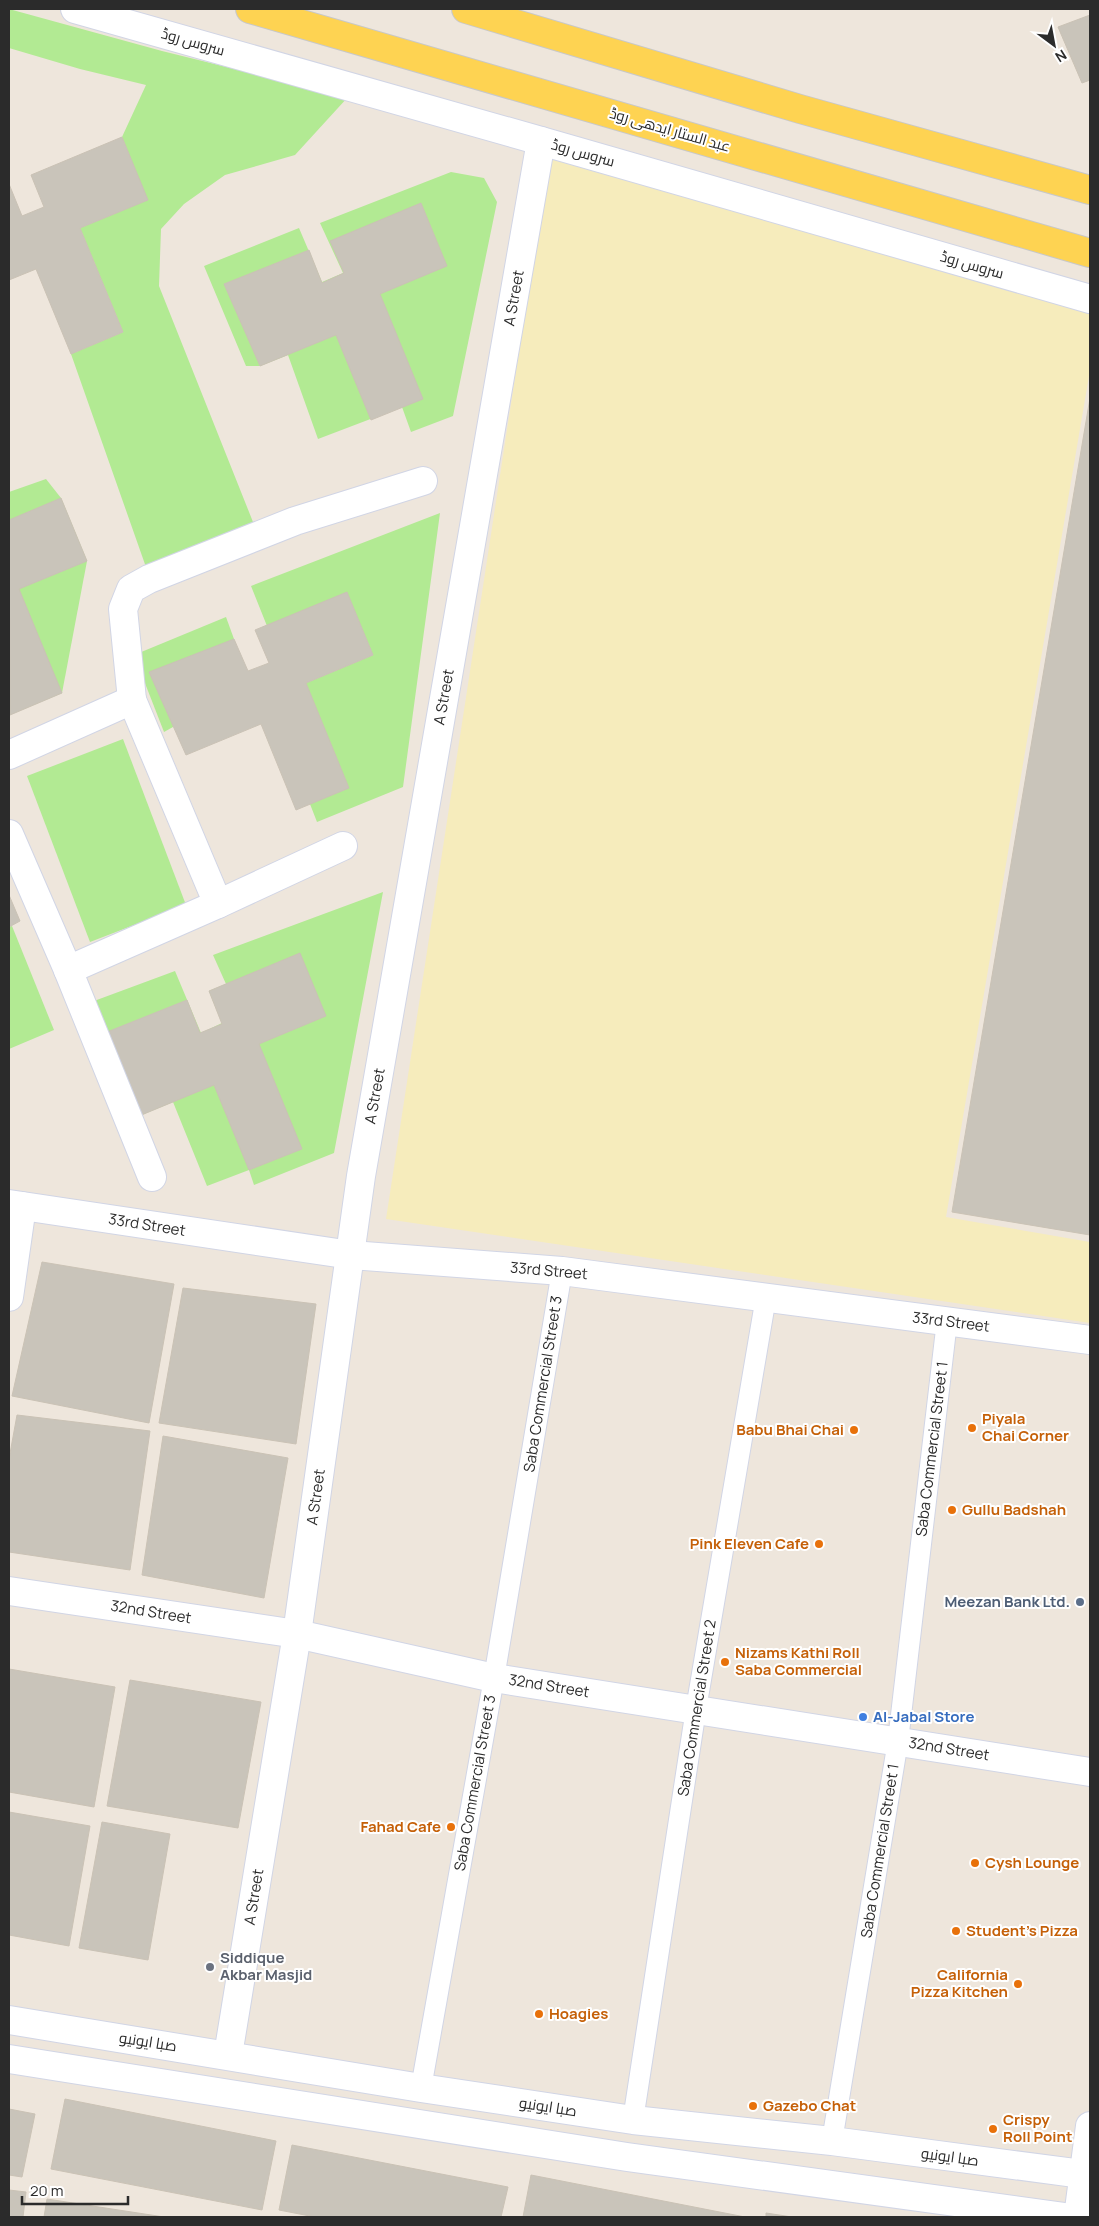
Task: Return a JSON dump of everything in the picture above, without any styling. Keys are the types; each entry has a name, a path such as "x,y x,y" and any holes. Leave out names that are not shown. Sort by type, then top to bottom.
{"main road":[{"name":"عبد الستار ایدھی روڈ","path":"250,9 1090,253"},
{"path":"466,9 800,109 1090,190"}],"street":[{"name":"سروس روڈ","path":"75,9 1090,299"},
{"name":"A Street","path":"228,2055 297,1634 361,1176 541,141"},
{"path":"218,904 132,700 122,609 131,589 149,579 295,521 423,481"},
{"path":"9,755 132,700"},
{"path":"9,834 68,970 152,1177"},
{"path":"68,970 343,846"},
{"name":"33rd Street","path":"15,1205 351,1255 562,1271 1090,1340"},
{"path":"9,1297 15,1205"},
{"name":"32nd Street","path":"9,1591 297,1634 494,1678 1090,1772"},
{"name":"صبا ایونیو","path":"9,2020 421,2088 633,2120 832,2141 1087,2175"},
{"path":"9,2060 627,2157 1065,2217"},
{"path":"1078,2217 1087,2175 1090,2126"}],"lane":[{"name":"Saba Commercial Street 3","path":"421,2088 494,1678 562,1271"},
{"name":"Saba Commercial Street 2","path":"633,2120 696,1709 766,1297"},
{"name":"Saba Commercial Street 1","path":"832,2141 898,1741 947,1321"}],"green space":[{"path":"9,9 162,51 348,97 295,155 225,175 184,204 161,229 159,286 255,527 147,570 71,354 123,332 80,228 147,200 122,137 146,85 80,69 9,48"},
{"path":"451,172 484,178 497,202 453,416 411,432 402,407 318,439 288,355 260,366 246,366 204,266 299,228 322,282 343,273 320,223"},
{"path":"46,479 61,498 87,561 62,693 9,715 9,492"},
{"path":"440,513 403,787 317,822 310,804 306,683 373,655 347,593 267,626 251,586"},
{"path":"226,617 234,639 173,727 164,732 134,655"},
{"path":"123,739 186,905 90,942 27,776"},
{"path":"383,892 334,1153 254,1185 249,1170 207,1186 173,1102 139,1116 94,1001 175,971 201,1033 222,1023 209,991 226,984 213,955"},
{"path":"12,926 54,1030 9,1049 9,927"}],"sand":[{"path":"549,156 1090,313 1090,370 946,1217 1090,1242 1090,1323 386,1219"}],"building":[{"path":"1090,15 1090,80 1082,83 1058,27"},
{"path":"122,137 148,200 80,228 123,332 71,354 36,269 9,280 9,184 22,216 44,207 31,175"},
{"path":"421,203 447,266 380,294 423,399 371,420 336,335 260,366 224,284 309,250 322,283 344,273 330,241"},
{"path":"1090,398 1090,1235 952,1212"},
{"path":"61,498 87,561 19,589 62,693 10,715 9,520"},
{"path":"347,592 373,655 306,683 349,788 296,810 261,724 186,755 149,672 234,639 248,671 269,663 255,630"},
{"path":"9,895 20,921 9,927"},
{"path":"300,953 326,1016 259,1044 302,1149 249,1170 214,1085 139,1116 102,1034 187,1000 200,1033 222,1024 209,991"},
{"path":"42,1262 174,1284 149,1423 12,1396"},
{"path":"183,1288 316,1304 296,1444 159,1423"},
{"path":"17,1415 150,1431 130,1570 9,1552 9,1459"},
{"path":"163,1436 288,1458 264,1598 142,1575"},
{"path":"9,1669 115,1687 94,1807 9,1792"},
{"path":"130,1680 261,1702 238,1828 107,1806"},
{"path":"9,1812 90,1826 69,1946 9,1935"},
{"path":"102,1822 170,1834 148,1960 79,1948"},
{"path":"65,2099 276,2141 262,2210 51,2169"},
{"path":"9,2109 35,2114 22,2177 9,2175"},
{"path":"292,2145 508,2187 501,2217 315,2217 279,2210"},
{"path":"531,2175 745,2217 523,2217"},
{"path":"9,2190 26,2192 23,2217 9,2217"},
{"path":"47,2199 164,2217 44,2217"},
{"path":"766,2213 792,2217 766,2217"}],"place":[{"name":"Piyala Chai Corner","path":"972,1428"},
{"name":"Babu Bhai Chai","path":"854,1430"},
{"name":"Gullu Badshah","path":"952,1510"},
{"name":"Pink Eleven Cafe","path":"819,1544"},
{"name":"Meezan Bank Ltd.","path":"1080,1602"},
{"name":"Nizams Kathi Roll Saba Commercial","path":"725,1662"},
{"name":"Al-Jabal Store","path":"863,1717"},
{"name":"Fahad Cafe","path":"451,1827"},
{"name":"Cysh Lounge","path":"975,1863"},
{"name":"Student's Pizza","path":"956,1931"},
{"name":"Siddique Akbar Masjid","path":"210,1967"},
{"name":"California Pizza Kitchen","path":"1018,1984"},
{"name":"Hoagies","path":"539,2014"},
{"name":"Gazebo Chat","path":"753,2106"},
{"name":"Crispy Roll Point","path":"993,2129"}]}
